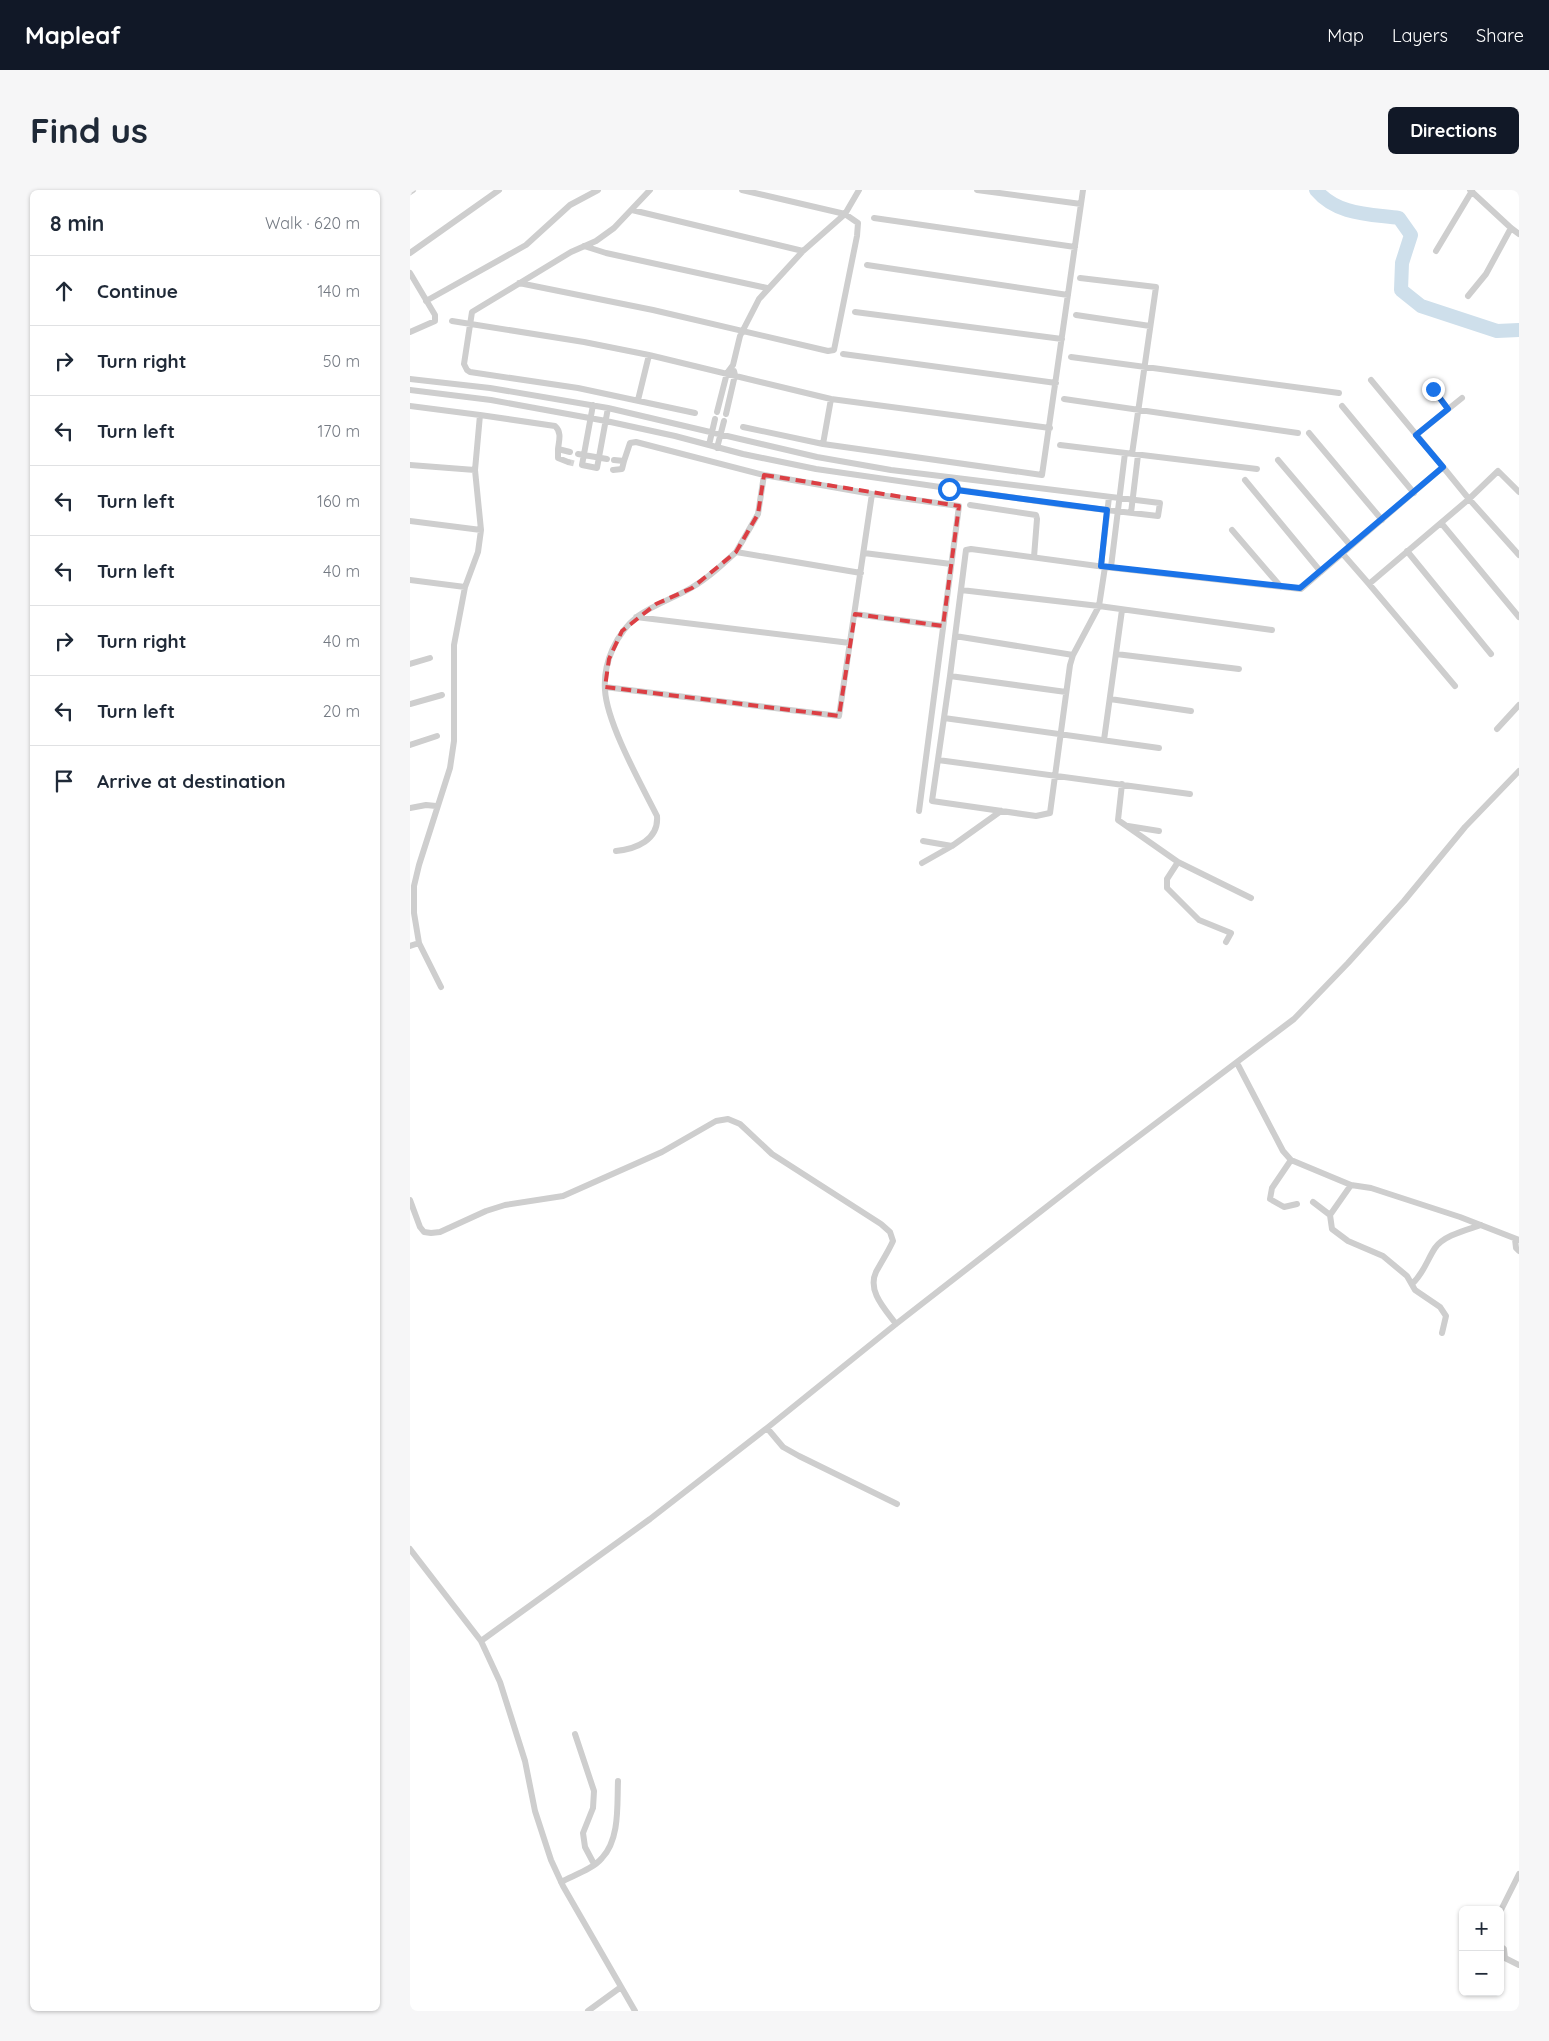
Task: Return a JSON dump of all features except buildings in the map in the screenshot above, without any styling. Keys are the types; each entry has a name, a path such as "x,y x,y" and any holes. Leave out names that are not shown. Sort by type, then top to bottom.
{"street":[{"path":"410,253 499,190"},
{"path":"426,301 526,245 570,205 598,190"},
{"path":"650,190 614,228 596,241 571,252 472,312 464,364 470,372 578,388 695,414"},
{"path":"519,283 742,330 828,351 834,350 859,228 855,219 845,214 742,190"},
{"path":"709,446 727,373 733,365 742,330 767,288 803,251 845,214 859,190"},
{"path":"977,190 1081,204"},
{"path":"743,427 823,444 1042,475 1083,190"},
{"path":"1436,251 1471,191 1519,234"},
{"path":"632,210 803,251"},
{"path":"874,218 1075,247"},
{"path":"1468,296 1486,274 1511,228"},
{"path":"584,246 606,253 767,288"},
{"path":"867,265 1068,295"},
{"path":"410,273 435,315 435,321 410,332"},
{"path":"1080,278 1156,287 1132,454 1119,498 1117,511 1106,567 1099,606 1073,655 1066,692 1050,813 1036,816 932,800 950,676 964,553 968,549 1106,567 1300,588 1443,467"},
{"path":"855,312 1062,339"},
{"path":"1076,316 1150,326"},
{"path":"452,322 584,342 649,355 831,399 1050,428"},
{"path":"843,354 1056,384"},
{"path":"638,400 649,355"},
{"path":"1071,358 1339,393"},
{"path":"717,448 735,375 733,365"},
{"path":"410,379 490,388 593,405 817,458 1160,504 1158,516 816,470 717,448 606,420 491,400 410,390"},
{"path":"1371,380 1469,499 1519,555"},
{"path":"1433,389 1448,409"},
{"path":"1416,435 1462,398"},
{"path":"823,444 831,399"},
{"path":"1064,399 1298,433"},
{"path":"593,405 579,465 609,470 622,469 630,443 636,442 764,475 872,494 959,506 919,811"},
{"path":"410,406 480,414 554,426 560,434 558,458 568,462"},
{"path":"1342,406 1414,492"},
{"path":"597,468 608,408"},
{"path":"717,412 726,415"},
{"path":"441,988 420,943 414,913 412,887 436,806 450,768 454,741 454,645 465,588 478,552 481,530 475,470 480,414"},
{"path":"1310,433 1382,520"},
{"path":"1060,445 1258,469"},
{"path":"558,449 570,452"},
{"path":"581,454 624,461"},
{"path":"1131,513 1133,500 1132,454"},
{"path":"816,470 817,458"},
{"path":"1278,460 1351,546"},
{"path":"410,465 475,470"},
{"path":"1369,584 1442,524 1498,471 1519,492"},
{"path":"616,851 629,850 648,840 658,825 656,816 610,715 605,687 605,671 614,647 622,631 636,617 656,604 692,588 736,552 758,514 764,475"},
{"path":"949,489 951,477"},
{"path":"1505,478 1519,486"},
{"path":"1245,480 1321,572"},
{"path":"1038,501 1041,489"},
{"path":"605,687 839,716 872,494"},
{"path":"1106,567 1109,497"},
{"path":"970,505 1036,515 1034,557"},
{"path":"410,521 481,530"},
{"path":"1442,524 1519,617"},
{"path":"1232,530 1281,587"},
{"path":"1407,551 1491,654"},
{"path":"736,552 861,573"},
{"path":"864,553 952,564"},
{"path":"1342,553 1455,686"},
{"path":"410,580 465,588"},
{"path":"961,590 1099,606 1272,630"},
{"path":"1104,740 1122,610"},
{"path":"855,614 943,626"},
{"path":"636,617 850,643"},
{"path":"955,636 1073,655"},
{"path":"1116,654 1239,669"},
{"path":"410,664 430,658"},
{"path":"950,676 1066,692"},
{"path":"410,704 442,695"},
{"path":"1110,699 1191,710"},
{"path":"1497,729 1519,705"},
{"path":"944,718 1159,748"},
{"path":"410,745 437,736"},
{"path":"938,760 1190,794"},
{"path":"481,1641 650,1519 1094,1170 1294,1019 1404,901 1465,827 1518,773"},
{"path":"1122,784 1118,820 1178,862 1251,898"},
{"path":"410,808 426,804 436,806"},
{"path":"922,863 952,846 1001,811"},
{"path":"1124,825 1159,831"},
{"path":"923,841 952,846"},
{"path":"1178,862 1167,879 1167,888 1199,920 1231,933 1226,942"},
{"path":"410,946 420,943"},
{"path":"1236,1064 1282,1151 1291,1160 1351,1185 1371,1188 1460,1216 1517,1240 1516,1248 1519,1251"},
{"path":"410,1200 420,1227 424,1232 440,1232 505,1205 562,1196 662,1152 716,1121 728,1120 740,1124 772,1154 864,1212 890,1232 893,1241 875,1274 873,1283 876,1295 896,1324"},
{"path":"1291,1160 1272,1188 1270,1198 1284,1207 1297,1204"},
{"path":"1351,1185 1330,1215 1332,1230 1348,1241 1383,1256 1407,1276 1415,1290 1440,1307 1446,1316 1442,1333"},
{"path":"1313,1202 1330,1215"},
{"path":"1412,1284 1422,1275 1437,1245 1455,1235 1481,1225"},
{"path":"767,1428 783,1447 897,1504"},
{"path":"410,1549 481,1641 500,1682 525,1761 536,1811 551,1860 561,1882 635,2011"},
{"path":"575,1734 594,1791 592,1808 583,1832 585,1847 594,1864"},
{"path":"561,1882 594,1864 602,1858 609,1847 614,1831 618,1781"},
{"path":"1503,1906 1519,1874"},
{"path":"1504,1949 1505,1958 1519,1964"},
{"path":"588,2011 621,1987"}],"highlighted area":[{"path":"764,475 959,506 943,626 855,614 839,716 605,687 609,659 622,631 656,604 692,588 736,552 758,514"}],"waterway":[{"path":"1316,190 1324,198 1344,209 1365,214 1399,218 1411,235 1402,263 1401,290 1421,306 1497,331 1519,330"}],"tunnel":[{"path":"568,462 576,464"}],"route":[{"path":"949,489 1107,510 1101,566 1294,589 1300,588 1306,586 1443,467 1416,435 1448,409 1433,389"}]}
